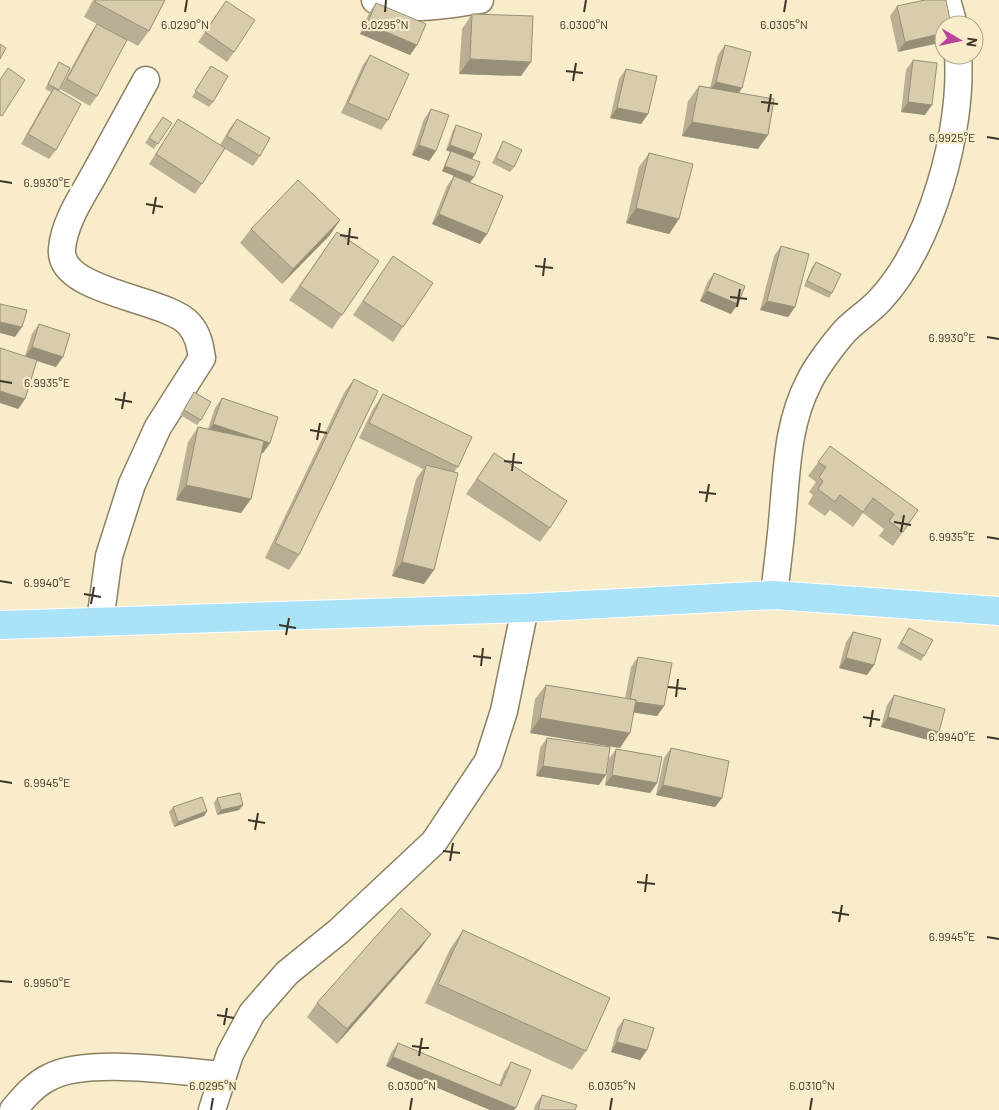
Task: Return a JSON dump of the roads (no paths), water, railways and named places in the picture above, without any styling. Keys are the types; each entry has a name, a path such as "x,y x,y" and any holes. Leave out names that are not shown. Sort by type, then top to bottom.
{"main road":[{"path":"0,625 525,608 774,594 999,611"}],"street":[{"path":"375,0 391,6 424,8 480,0"},
{"path":"947,0 951,15"},
{"path":"774,594 793,424 809,381 846,330 880,300 902,272 932,208 948,158 957,109 958,65"},
{"path":"100,621 109,556 132,484 158,427 202,358 199,340 188,322 84,281 67,268 61,250 66,230 81,198 146,80"},
{"path":"212,1110 230,1054 252,1013 287,973 338,931 434,842 488,761 504,711 525,608"},
{"path":"13,1110 26,1095 51,1076 75,1070 105,1067 223,1075"}]}
